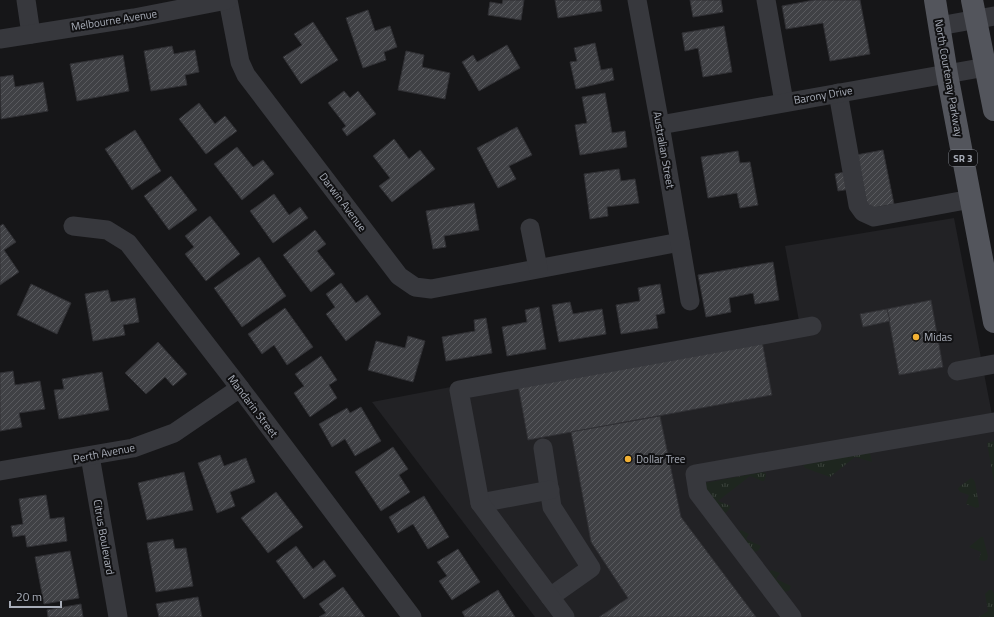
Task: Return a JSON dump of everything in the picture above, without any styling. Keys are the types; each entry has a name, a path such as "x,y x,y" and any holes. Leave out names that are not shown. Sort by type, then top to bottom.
{"main road":[{"name":"North Courtenay Parkway","path":"935,0 947,74 994,322"},
{"path":"981,11 986,67 994,110"}],"street":[{"path":"26,0 31,34"},
{"name":"Melbourne Avenue","path":"0,39 134,18 228,0"},
{"name":"Darwin Avenue","path":"228,0 240,62 246,75 399,276 415,287 431,289 680,242"},
{"name":"Australian Street","path":"637,0 690,301"},
{"path":"766,0 784,102"},
{"path":"939,26 981,11"},
{"name":"Barony Drive","path":"660,124 986,67"},
{"path":"838,93 858,205 863,212 874,217 971,199"},
{"name":"Mandarin Street","path":"73,226 108,230 128,243 240,388 412,617"},
{"path":"530,228 538,268"},
{"path":"564,617 480,503 459,390 812,326"},
{"path":"956,372 994,364"},
{"name":"Perth Avenue","path":"0,471 133,448 174,433 240,388"},
{"path":"792,617 698,493 695,474 994,422"},
{"path":"543,448 552,507 591,568 550,597"},
{"name":"Citrus Boulevard","path":"90,456 118,617"},
{"path":"480,503 550,490"}],"shaded area":[{"path":"954,218 994,425 994,617 535,617 372,402 799,321 785,246"}],"green space":[{"path":"994,441 994,482 987,443"},
{"path":"868,452 870,453 872,462 855,457 830,477 805,468 803,465"},
{"path":"762,472 766,473 764,481 750,476 718,501 731,506 725,513 704,486 705,483"},
{"path":"971,478 975,482 979,505 979,507 976,508 966,504 969,495 960,492 958,489"},
{"path":"741,530 749,534 746,539 761,546 758,551 753,552 738,533"},
{"path":"983,537 988,556 987,560 984,561 979,560 981,552 969,547"},
{"path":"771,570 780,573 776,579 791,586 789,591 783,592 769,573"},
{"path":"989,590 992,590 994,593 994,617 979,617 988,611 985,594"}],"building":[{"path":"503,0 524,0 521,20 488,15 490,2 502,4"},
{"path":"555,0 600,0 602,11 558,18"},
{"path":"690,0 721,0 723,12 693,17"},
{"path":"814,0 860,0 870,54 830,61 823,23 786,29 782,6"},
{"path":"368,10 375,31 390,26 397,47 384,52 386,60 363,68 346,18"},
{"path":"313,22 338,60 301,84 283,57 302,45 294,34"},
{"path":"724,26 732,72 703,77 698,48 685,51 682,33"},
{"path":"595,43 601,70 612,68 614,80 576,89 570,62 577,61 574,48"},
{"path":"507,45 520,68 479,91 462,62 473,55 477,62"},
{"path":"172,46 174,54 195,50 199,72 185,75 187,85 151,91 144,51"},
{"path":"406,51 424,55 422,67 450,73 445,99 398,90"},
{"path":"123,55 129,91 77,101 70,64"},
{"path":"13,75 15,87 43,82 48,111 1,119 0,77"},
{"path":"344,91 350,98 358,91 376,114 347,136 342,129 346,126 328,103"},
{"path":"605,93 612,133 625,131 627,147 580,155 575,125 587,123 582,97"},
{"path":"199,103 215,124 225,116 237,131 206,154 179,119"},
{"path":"517,127 532,155 509,166 516,179 498,188 477,148"},
{"path":"135,130 161,171 132,190 105,149"},
{"path":"394,139 409,159 420,150 435,169 392,202 379,186 390,178 373,156"},
{"path":"237,147 253,167 263,160 274,174 242,200 214,164"},
{"path":"883,150 894,204 868,209 856,155"},
{"path":"738,151 740,163 750,162 758,205 740,208 737,193 708,198 701,157"},
{"path":"619,169 621,181 635,179 639,203 607,207 608,216 590,219 584,174"},
{"path":"860,169 863,187 838,191 835,174"},
{"path":"171,176 197,210 169,230 144,196"},
{"path":"274,194 289,215 300,207 308,218 273,243 250,211"},
{"path":"474,203 479,230 444,236 446,247 433,249 426,211"},
{"path":"210,216 240,254 206,281 185,254 194,247 185,236"},
{"path":"3,224 16,242 4,250 19,272 0,285 0,226"},
{"path":"315,230 326,244 317,251 335,274 311,292 283,255"},
{"path":"259,257 286,296 242,327 214,288"},
{"path":"773,262 779,300 755,304 753,293 729,298 731,312 706,317 698,275"},
{"path":"341,283 356,303 367,295 381,314 346,341 326,314 335,307 326,294"},
{"path":"31,284 71,303 57,334 17,315"},
{"path":"660,284 665,313 656,315 658,328 621,334 616,305 640,301 638,288"},
{"path":"108,290 111,302 135,298 139,322 123,325 125,335 93,341 85,294"},
{"path":"931,300 943,367 899,375 887,309"},
{"path":"570,302 573,314 602,309 606,334 559,342 552,305"},
{"path":"539,307 546,349 507,356 502,327 527,322 525,310"},
{"path":"285,308 313,347 287,365 274,345 262,354 248,334"},
{"path":"887,309 890,321 863,327 860,314"},
{"path":"486,318 492,353 446,361 442,337 475,331 474,320"},
{"path":"408,336 425,341 413,382 368,370 376,341 405,348"},
{"path":"762,341 772,395 528,440 518,385"},
{"path":"158,342 187,374 173,386 165,377 146,394 125,373"},
{"path":"321,356 337,380 329,385 337,398 310,417 294,393 304,386 295,374"},
{"path":"13,371 15,385 40,381 45,409 19,413 22,427 0,431 0,373"},
{"path":"102,372 109,410 59,419 54,390 64,389 62,379"},
{"path":"361,407 381,441 355,456 345,439 332,447 319,424 347,408 350,413"},
{"path":"660,416 681,517 756,617 599,617 628,598 591,542 571,432"},
{"path":"393,447 408,469 399,475 410,492 381,511 355,472"},
{"path":"220,455 224,466 246,458 255,482 230,492 235,506 217,513 198,463"},
{"path":"184,472 193,510 147,520 138,483"},
{"path":"276,492 303,527 268,553 241,518"},
{"path":"46,495 50,519 64,517 67,541 27,547 25,535 13,537 11,526 23,524 19,499"},
{"path":"424,496 449,537 428,549 413,524 398,533 389,517"},
{"path":"173,539 175,549 186,548 193,586 156,592 147,543"},
{"path":"296,546 313,569 324,560 336,576 304,599 276,561"},
{"path":"458,549 480,582 452,600 439,581 447,576 437,562"},
{"path":"70,551 79,598 44,604 35,557"},
{"path":"343,587 365,617 319,617 326,613 319,604"},
{"path":"498,590 515,617 465,617 462,612"},
{"path":"198,597 202,617 159,617 156,604"},
{"path":"81,604 83,617 48,617 47,610"}],"place":[{"name":"Midas","path":"916,337"},
{"name":"Dollar Tree","path":"628,459"}]}
